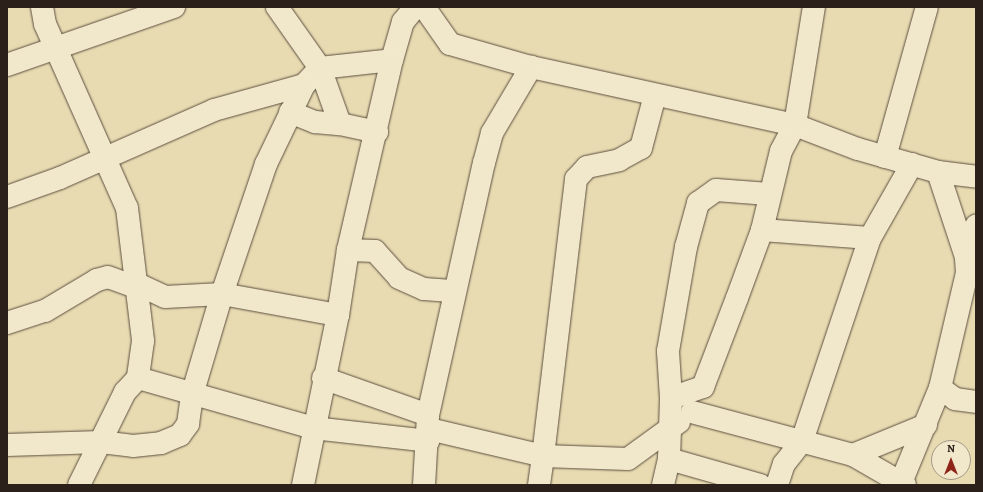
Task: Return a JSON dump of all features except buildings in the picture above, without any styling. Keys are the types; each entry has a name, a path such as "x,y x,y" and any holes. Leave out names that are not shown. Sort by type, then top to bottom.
{"street":[{"path":"42,7 56,48 103,158 127,208 133,282 143,341 138,378 125,392 79,485"},
{"path":"7,65 174,7"},
{"path":"277,7 320,68 340,124"},
{"path":"303,485 323,378 338,315 348,250 377,132 392,60 403,22 415,7"},
{"path":"424,7 450,44 531,66 795,125 885,157 938,172 976,177"},
{"path":"323,378 428,428 543,456 628,459 672,428 692,412 703,387 762,230 769,194 781,152 795,125 814,7"},
{"path":"885,157 927,7"},
{"path":"7,445 101,442 133,446 161,443 180,435 188,424 192,396 222,294 266,164 304,86 320,68 392,60"},
{"path":"424,485 428,428 455,291 492,133 531,66"},
{"path":"7,197 103,158 214,110 304,86"},
{"path":"539,485 576,179 587,167 619,160 641,148 656,95"},
{"path":"290,112 315,122 340,124 377,132"},
{"path":"778,485 784,464 802,441 870,238 912,164"},
{"path":"938,172 970,269"},
{"path":"663,485 669,460 672,428 668,352 686,247 698,203 716,190 769,194"},
{"path":"692,412 853,455 902,484 940,388 970,269 976,226"},
{"path":"762,230 870,238"},
{"path":"348,250 375,251 399,278 424,289 455,291"},
{"path":"7,323 45,311 97,280 108,277 133,286 133,282"},
{"path":"133,282 165,297 222,294 338,315"},
{"path":"138,378 192,396 313,428 428,428"},
{"path":"670,398 703,387"},
{"path":"940,388 955,399 976,402"},
{"path":"853,455 926,425"},
{"path":"669,460 760,485"}]}
